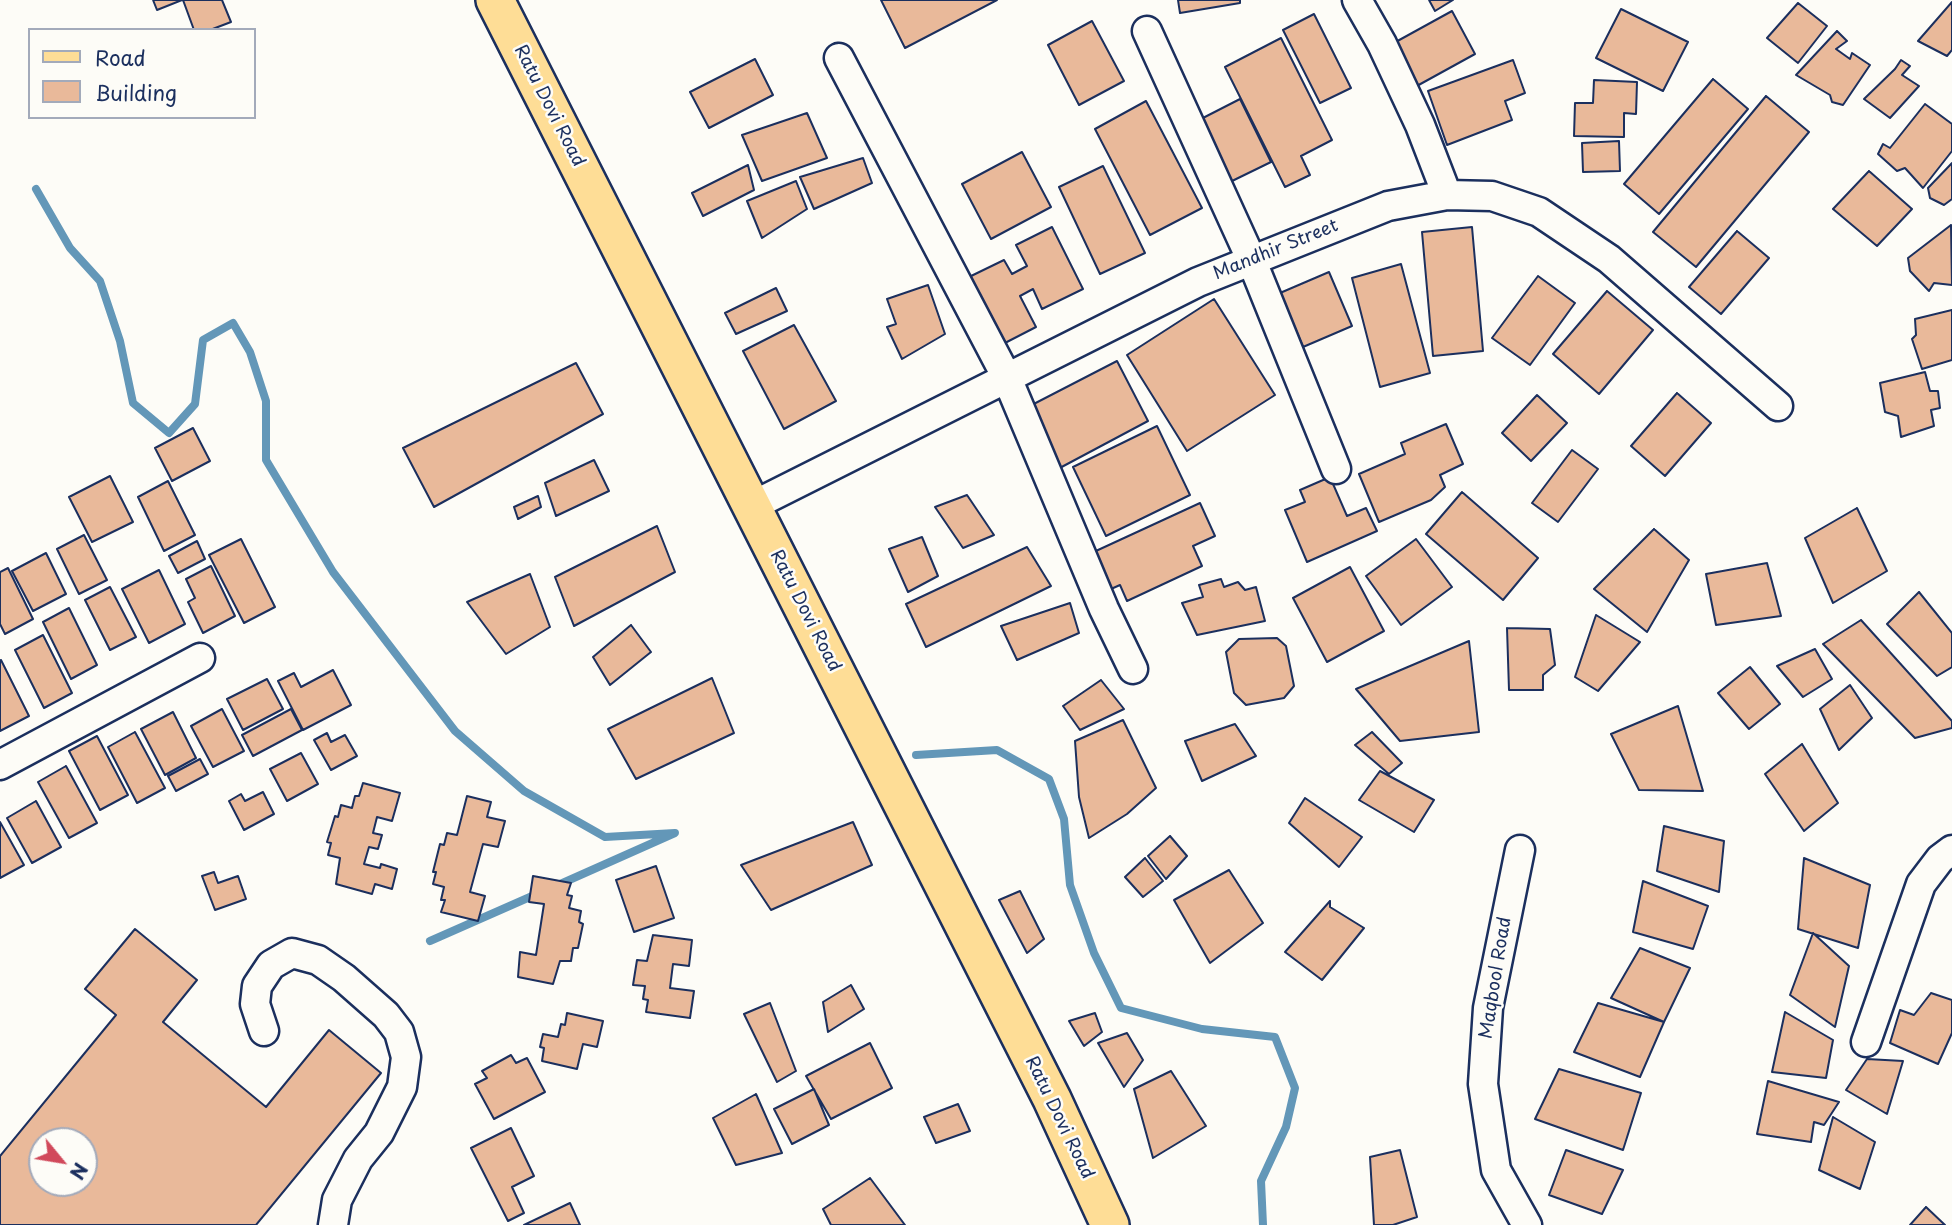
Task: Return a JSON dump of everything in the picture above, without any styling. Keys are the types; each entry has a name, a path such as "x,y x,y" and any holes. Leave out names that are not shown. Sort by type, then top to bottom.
{"main road":[{"name":"Ratu Dovi Road","path":"495,0 1045,1087 1110,1225"}],"street":[{"path":"1357,0 1382,44 1420,125 1447,195"},
{"path":"1147,32 1251,260 1336,469"},
{"path":"839,58 1007,378 1089,573 1133,669"},
{"name":"Mandhir Street","path":"752,506 1198,282 1388,206 1447,195 1492,196 1539,212 1609,259 1778,406"},
{"path":"0,765 200,658"},
{"name":"Maqbool Road","path":"1520,850 1488,1008 1483,1083 1496,1170 1527,1225"},
{"path":"1866,1042 1922,884 1940,859 1952,850"},
{"path":"264,1031 255,1004 257,986 271,965 292,953 317,960 344,978 386,1015 399,1032 406,1057 402,1087 379,1133 358,1159 347,1180 337,1200 332,1225"}],"building":[{"path":"153,0 182,0 157,10"},
{"path":"183,0 222,0 231,22 215,28 193,28"},
{"path":"881,0 997,0 905,48"},
{"path":"1178,0 1240,0 1240,3 1180,13"},
{"path":"1429,0 1453,0 1435,11"},
{"path":"1952,2 1952,50 1947,56 1918,41"},
{"path":"1798,3 1827,26 1798,63 1767,38"},
{"path":"1621,9 1688,42 1663,91 1596,58"},
{"path":"1452,11 1475,54 1415,87 1392,44"},
{"path":"1314,14 1351,88 1320,103 1283,30"},
{"path":"1092,21 1124,81 1079,105 1048,45"},
{"path":"1837,31 1847,41 1836,49 1850,59 1852,53 1870,65 1843,105 1832,102 1830,95 1796,75"},
{"path":"1281,38 1332,140 1301,156 1310,175 1285,187 1225,67"},
{"path":"755,59 773,95 709,128 690,92"},
{"path":"1513,60 1525,93 1505,101 1512,120 1447,145 1428,91"},
{"path":"1901,60 1910,66 1902,75 1919,86 1890,118 1864,99"},
{"path":"1713,79 1748,109 1659,214 1624,184"},
{"path":"1594,80 1637,82 1636,114 1624,113 1624,137 1574,136 1575,103 1593,103"},
{"path":"1766,96 1809,132 1696,267 1653,232"},
{"path":"1240,99 1271,162 1230,182 1199,120"},
{"path":"1146,101 1202,208 1150,235 1095,129"},
{"path":"1925,104 1952,124 1952,151 1923,188 1905,168 1897,171 1878,154 1883,144 1890,148"},
{"path":"807,113 827,158 762,181 742,135"},
{"path":"1619,141 1620,171 1583,172 1582,143"},
{"path":"1022,152 1051,207 991,239 962,184"},
{"path":"863,158 872,183 814,209 800,177"},
{"path":"1952,163 1952,199 1944,205 1930,198 1928,188"},
{"path":"748,165 754,190 703,216 692,193"},
{"path":"1103,166 1145,253 1100,274 1059,187"},
{"path":"1869,171 1912,209 1877,246 1833,209"},
{"path":"796,181 807,209 762,238 747,201"},
{"path":"1951,225 1952,285 1934,283 1929,291 1910,271 1908,258"},
{"path":"1052,227 1083,289 1042,309 1033,289 1020,296 1036,327 1003,344 969,277 1004,260 1012,274 1027,266 1016,245"},
{"path":"1472,227 1483,351 1433,356 1422,232"},
{"path":"1737,231 1769,258 1721,314 1689,287"},
{"path":"1401,264 1430,373 1380,387 1352,278"},
{"path":"1329,272 1352,326 1303,347 1280,293"},
{"path":"1538,276 1575,303 1530,365 1492,338"},
{"path":"928,285 945,334 902,359 887,327 896,324 887,299"},
{"path":"776,288 787,311 736,334 725,313"},
{"path":"1607,291 1653,330 1599,394 1553,354"},
{"path":"1214,299 1275,395 1187,451 1127,355"},
{"path":"1952,310 1952,360 1922,369 1912,339 1916,335 1915,319"},
{"path":"794,325 836,401 784,429 743,351"},
{"path":"1117,361 1148,421 1056,470 1024,409"},
{"path":"576,363 603,414 434,507 403,448"},
{"path":"1925,372 1930,391 1938,391 1940,408 1931,410 1934,426 1901,437 1898,416 1885,412 1880,383"},
{"path":"1677,393 1711,423 1665,476 1631,446"},
{"path":"1537,395 1567,423 1531,461 1502,433"},
{"path":"1446,424 1463,464 1440,475 1445,487 1431,500 1379,522 1359,474 1405,454 1401,443"},
{"path":"1157,426 1190,495 1106,536 1073,467"},
{"path":"193,428 210,461 172,481 155,448"},
{"path":"1572,450 1598,469 1558,522 1532,503"},
{"path":"594,460 609,491 556,516 545,483"},
{"path":"110,476 133,522 92,542 69,497"},
{"path":"1330,477 1347,516 1366,508 1377,531 1307,562 1285,510 1305,502 1300,490"},
{"path":"168,481 195,535 164,551 138,497"},
{"path":"1462,492 1538,558 1503,600 1426,534"},
{"path":"967,495 994,535 963,548 935,507"},
{"path":"538,496 541,507 518,519 514,507"},
{"path":"1200,503 1215,536 1193,546 1202,566 1127,601 1120,585 1102,593 1085,556"},
{"path":"1857,508 1887,571 1833,603 1805,538"},
{"path":"657,526 675,572 574,626 555,577"},
{"path":"1654,529 1689,560 1647,632 1594,589"},
{"path":"84,535 107,580 79,594 57,549"},
{"path":"922,537 938,576 908,592 889,549"},
{"path":"241,539 275,607 244,623 209,555"},
{"path":"1416,539 1452,587 1401,625 1366,576"},
{"path":"197,541 205,559 178,573 169,556"},
{"path":"1027,547 1051,586 926,647 906,604"},
{"path":"46,553 66,594 33,611 12,571"},
{"path":"1767,563 1781,616 1716,625 1706,574"},
{"path":"211,566 235,616 203,633 188,602 195,598 186,579"},
{"path":"1350,567 1384,631 1327,662 1293,598"},
{"path":"8,568 33,619 5,634 0,624 0,572"},
{"path":"159,570 185,624 149,643 122,589"},
{"path":"530,574 550,627 506,654 467,602"},
{"path":"1221,579 1224,587 1238,582 1245,590 1256,587 1265,621 1197,635 1182,603 1203,597 1199,585"},
{"path":"110,587 136,637 110,650 85,600"},
{"path":"1919,592 1952,633 1952,667 1937,676 1887,624"},
{"path":"1070,603 1079,633 1017,660 1001,626"},
{"path":"69,608 97,665 71,679 43,622"},
{"path":"1596,615 1640,642 1598,691 1575,677"},
{"path":"1861,620 1952,721 1952,728 1915,738 1823,644"},
{"path":"631,625 651,652 610,685 593,657"},
{"path":"1507,628 1550,629 1555,665 1543,675 1543,690 1509,690"},
{"path":"43,635 72,693 44,708 15,650"},
{"path":"1277,638 1286,646 1294,686 1284,698 1246,705 1234,693 1226,652 1239,639"},
{"path":"1469,641 1479,732 1400,741 1356,689"},
{"path":"1815,649 1832,679 1803,697 1777,666"},
{"path":"0,661 29,716 0,731"},
{"path":"1750,667 1780,704 1749,729 1718,693"},
{"path":"333,670 351,705 303,730 278,681 294,673 301,687"},
{"path":"712,678 734,733 636,779 608,729"},
{"path":"267,679 283,709 243,730 227,699"},
{"path":"1101,680 1124,709 1080,730 1063,706"},
{"path":"1850,685 1872,718 1839,750 1820,709"},
{"path":"1678,706 1703,791 1639,790 1611,734"},
{"path":"222,709 244,751 213,767 191,726"},
{"path":"291,709 302,730 253,756 242,735"},
{"path":"173,712 196,758 165,775 141,729"},
{"path":"1123,720 1156,788 1127,814 1089,838 1079,797 1075,741"},
{"path":"1235,724 1256,756 1202,781 1185,741"},
{"path":"135,732 165,788 137,803 108,747"},
{"path":"1372,732 1402,763 1389,774 1355,745"},
{"path":"327,733 331,742 345,735 357,756 331,770 314,740"},
{"path":"97,736 128,795 100,810 69,751"},
{"path":"1802,744 1838,803 1804,831 1765,774"},
{"path":"301,753 318,784 287,801 270,769"},
{"path":"200,759 208,774 176,791 168,776"},
{"path":"66,766 97,823 69,838 38,782"},
{"path":"1380,771 1434,800 1414,832 1359,800"},
{"path":"363,783 400,793 392,821 377,817 373,833 382,835 378,849 369,847 364,864 380,868 381,864 397,869 392,889 375,884 372,894 336,884 340,858 328,855 331,843 327,842 335,816 338,817 341,805 352,808"},
{"path":"263,792 274,814 244,830 229,801 241,794 245,801"},
{"path":"467,796 491,802 487,817 505,821 498,847 483,844 470,892 485,896 478,921 441,912 445,900 441,900 444,887 433,884 440,844 444,845 447,833 457,835"},
{"path":"1305,798 1362,837 1339,867 1289,823"},
{"path":"36,801 61,847 32,863 7,818"},
{"path":"0,822 24,865 0,878"},
{"path":"853,822 872,865 771,910 741,865"},
{"path":"1664,826 1724,841 1719,892 1657,871"},
{"path":"1170,836 1187,856 1166,879 1148,856"},
{"path":"1145,858 1163,881 1143,897 1125,877"},
{"path":"1804,858 1870,885 1858,948 1798,929"},
{"path":"656,866 674,918 634,932 616,880"},
{"path":"1229,870 1263,923 1210,963 1174,900"},
{"path":"214,872 218,883 238,876 246,899 215,910 202,876"},
{"path":"533,876 571,883 567,895 572,896 569,908 581,911 579,922 583,924 578,948 573,948 571,961 560,961 553,984 518,977 520,952 536,955 544,904 529,902"},
{"path":"1643,881 1708,906 1693,949 1633,932"},
{"path":"1020,891 1044,939 1027,953 999,900"},
{"path":"1330,901 1330,907 1364,928 1322,980 1285,952"},
{"path":"135,929 197,980 163,1022 266,1107 329,1030 381,1073 256,1225 0,1225 0,1156 116,1015 85,989"},
{"path":"1813,933 1849,966 1835,1027 1790,995"},
{"path":"653,935 692,940 689,966 673,964 670,988 694,991 690,1018 646,1012 648,1000 643,999 645,986 633,985 637,960 647,961"},
{"path":"1640,948 1690,968 1664,1022 1611,998"},
{"path":"851,985 864,1009 828,1032 823,1002"},
{"path":"1931,993 1952,1000 1952,1033 1938,1064 1890,1043 1900,1010 1914,1015"},
{"path":"770,1003 796,1071 777,1082 744,1014"},
{"path":"1598,1003 1664,1022 1640,1077 1574,1052"},
{"path":"1785,1012 1833,1040 1826,1078 1772,1072"},
{"path":"567,1013 603,1021 597,1047 583,1044 577,1069 542,1061 544,1048 540,1047 543,1034 558,1037 561,1024 565,1025"},
{"path":"1095,1013 1102,1032 1084,1046 1069,1021"},
{"path":"1127,1033 1143,1060 1124,1087 1098,1043"},
{"path":"870,1043 892,1088 831,1119 806,1076"},
{"path":"511,1055 516,1063 527,1058 545,1092 494,1119 475,1084 487,1078 482,1071"},
{"path":"1867,1059 1903,1061 1887,1114 1846,1090"},
{"path":"1559,1069 1641,1093 1623,1150 1535,1119"},
{"path":"1171,1071 1206,1126 1153,1158 1134,1089"},
{"path":"1768,1081 1839,1102 1824,1125 1814,1122 1811,1142 1757,1134"},
{"path":"814,1089 829,1125 792,1144 774,1109"},
{"path":"756,1094 782,1153 736,1165 713,1118"},
{"path":"958,1104 970,1131 936,1143 924,1117"},
{"path":"1833,1117 1875,1142 1860,1189 1819,1170"},
{"path":"511,1128 534,1176 512,1187 524,1213 508,1221 471,1148"},
{"path":"1400,1150 1417,1217 1393,1225 1374,1225 1370,1157"},
{"path":"1566,1150 1623,1170 1602,1214 1549,1195"},
{"path":"870,1178 905,1225 831,1225 823,1209"},
{"path":"570,1203 580,1225 524,1225"},
{"path":"1926,1207 1945,1225 1910,1225"}],"waterway":[{"path":"36,189 70,248 100,281 120,341 133,403 169,433 195,404 203,340 233,323 250,352 266,401 266,460 333,572 455,731 524,791 605,837 675,833 558,885"},
{"path":"916,755 997,750 1049,779 1064,819 1070,885 1094,953 1121,1008 1202,1029 1275,1037 1295,1088 1286,1127 1261,1181 1263,1225"},
{"path":"430,941 539,893"}]}
